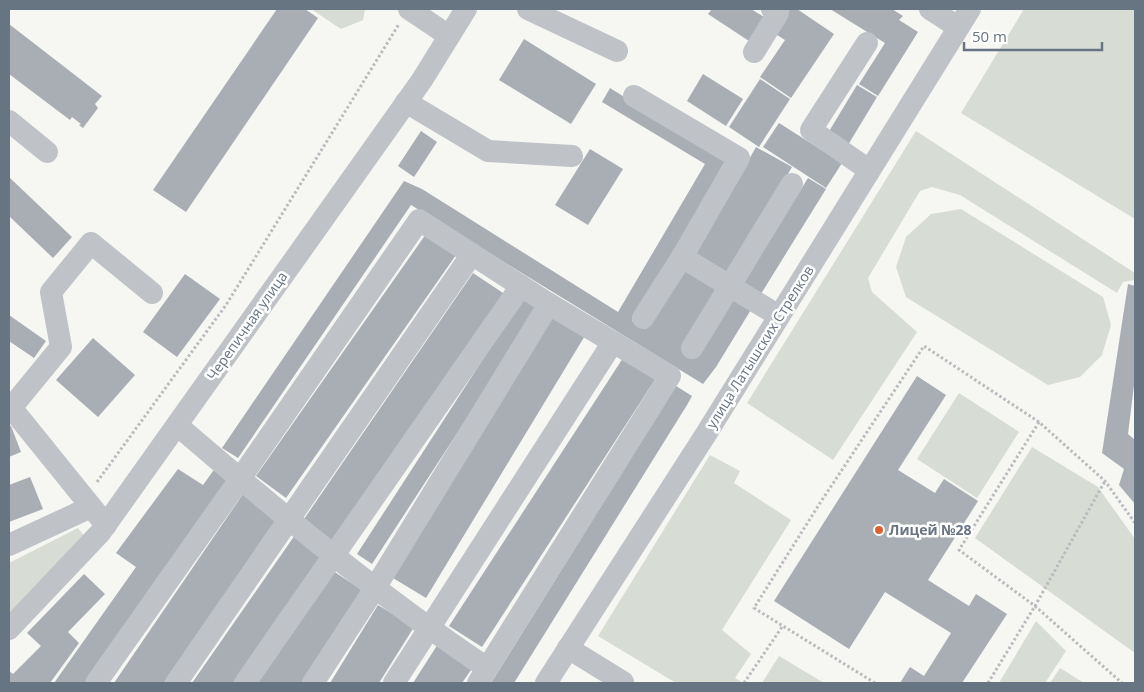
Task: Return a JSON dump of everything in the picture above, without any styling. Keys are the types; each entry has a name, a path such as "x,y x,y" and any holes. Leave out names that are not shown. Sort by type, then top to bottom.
{"street":[{"name":"Черепичная улица","path":"9,629 106,525 406,102 466,9"},
{"path":"528,9 617,51"},
{"path":"754,52 778,13 772,9"},
{"path":"930,9 964,18"},
{"path":"406,13 449,36"},
{"name":"улица Латышских Стрелков","path":"546,683 706,434 964,18"},
{"path":"867,43 811,130 869,170"},
{"path":"634,96 739,158 682,257 643,318"},
{"path":"406,102 488,151 572,156"},
{"path":"9,121 47,152"},
{"path":"692,348 792,184"},
{"path":"96,683 240,480 419,220 549,304 670,376 483,676 429,628 333,556 240,480 177,426"},
{"path":"106,525 10,407 61,347 51,292 91,243 152,293"},
{"path":"176,683 472,254"},
{"path":"682,257 779,316"},
{"path":"245,683 521,286"},
{"path":"313,683 375,588 549,304"},
{"path":"394,683 613,342"},
{"path":"9,545 91,507"},
{"path":"568,648 624,683"}],"path":[{"path":"91,507 94,486 226,304 406,13"},
{"path":"875,683 754,608 820,503 924,346 1039,422 1105,481 1135,523"},
{"path":"1039,422 959,550 1035,606 1122,683"},
{"path":"988,683 1035,606 1105,481"},
{"path":"744,683 782,627"}],"shaded area":[{"path":"311,9 365,9 363,20 341,29"},
{"path":"1024,9 1135,9 1135,219 961,113"},
{"path":"916,131 1135,273 1135,280 1123,282 1117,293 960,195 932,187 920,191 868,278 872,292 917,332 833,460 747,403"},
{"path":"961,209 1103,297 1111,325 1102,355 1080,377 1048,385 906,297 896,267 906,237 931,214"},
{"path":"959,393 1019,432 977,498 917,459"},
{"path":"1032,447 1098,487 1135,539 1135,653 975,538"},
{"path":"710,455 740,471 734,483 791,520 722,630 751,654 735,678 743,683 676,683 598,636"},
{"path":"78,528 85,537 9,616 9,563"},
{"path":"1036,621 1066,651 1045,683 999,683"},
{"path":"779,656 824,683 762,683"},
{"path":"1060,668 1084,683 1050,683"}],"building":[{"path":"277,9 305,9 318,18 186,212 153,190"},
{"path":"712,9 751,9 764,17 749,41 708,14"},
{"path":"790,9 797,9 834,34 791,98 760,77 785,40 774,33"},
{"path":"830,9 892,9 903,16 899,20 918,32 878,96 859,84 885,43"},
{"path":"9,24 102,96 95,104 98,108 83,128 72,117 70,120 9,74"},
{"path":"524,39 596,84 571,124 499,80"},
{"path":"703,74 743,99 726,126 687,101"},
{"path":"760,79 790,99 759,147 729,127"},
{"path":"857,85 877,97 848,145 828,133"},
{"path":"610,88 730,163 632,321 646,329 686,268 752,308 716,367 703,384 411,205 238,458 222,448 404,181 422,189 618,312 705,164 602,102"},
{"path":"779,123 842,163 826,188 763,147"},
{"path":"421,131 437,142 414,177 398,166"},
{"path":"756,147 792,167 729,275 696,254"},
{"path":"590,149 623,169 588,225 555,205"},
{"path":"9,177 72,237 53,258 9,216"},
{"path":"808,178 826,189 759,297 741,286"},
{"path":"426,234 456,255 286,498 256,476"},
{"path":"473,273 506,295 335,544 302,522"},
{"path":"185,274 220,299 177,357 143,332"},
{"path":"1128,284 1135,286 1135,377 1128,434 1135,440 1135,504 1119,485 1124,469 1102,453"},
{"path":"522,299 538,309 372,564 357,554"},
{"path":"553,314 586,334 426,598 393,578"},
{"path":"9,315 46,341 34,358 9,341"},
{"path":"93,338 135,375 98,417 56,380"},
{"path":"623,358 656,378 482,647 449,626"},
{"path":"917,376 946,395 898,470 935,493 944,479 978,501 928,580 969,606 976,594 1007,614 962,683 900,683 910,667 924,676 951,633 885,592 849,649 774,601"},
{"path":"676,386 692,396 514,683 491,683"},
{"path":"9,426 11,426 21,452 9,457"},
{"path":"216,467 233,480 86,683 54,683 136,567 116,553 178,469 203,485"},
{"path":"30,477 43,509 9,522 9,485"},
{"path":"243,494 278,518 164,683 114,683"},
{"path":"295,535 323,555 233,683 192,683"},
{"path":"330,569 362,590 301,683 256,683"},
{"path":"84,574 105,594 68,632 79,643 50,683 9,683 9,671 13,674 41,646 27,633"},
{"path":"378,605 414,627 379,683 330,683"},
{"path":"438,644 473,667 462,683 413,683"}],"place":[{"name":"Лицей №28","path":"879,530"}]}
